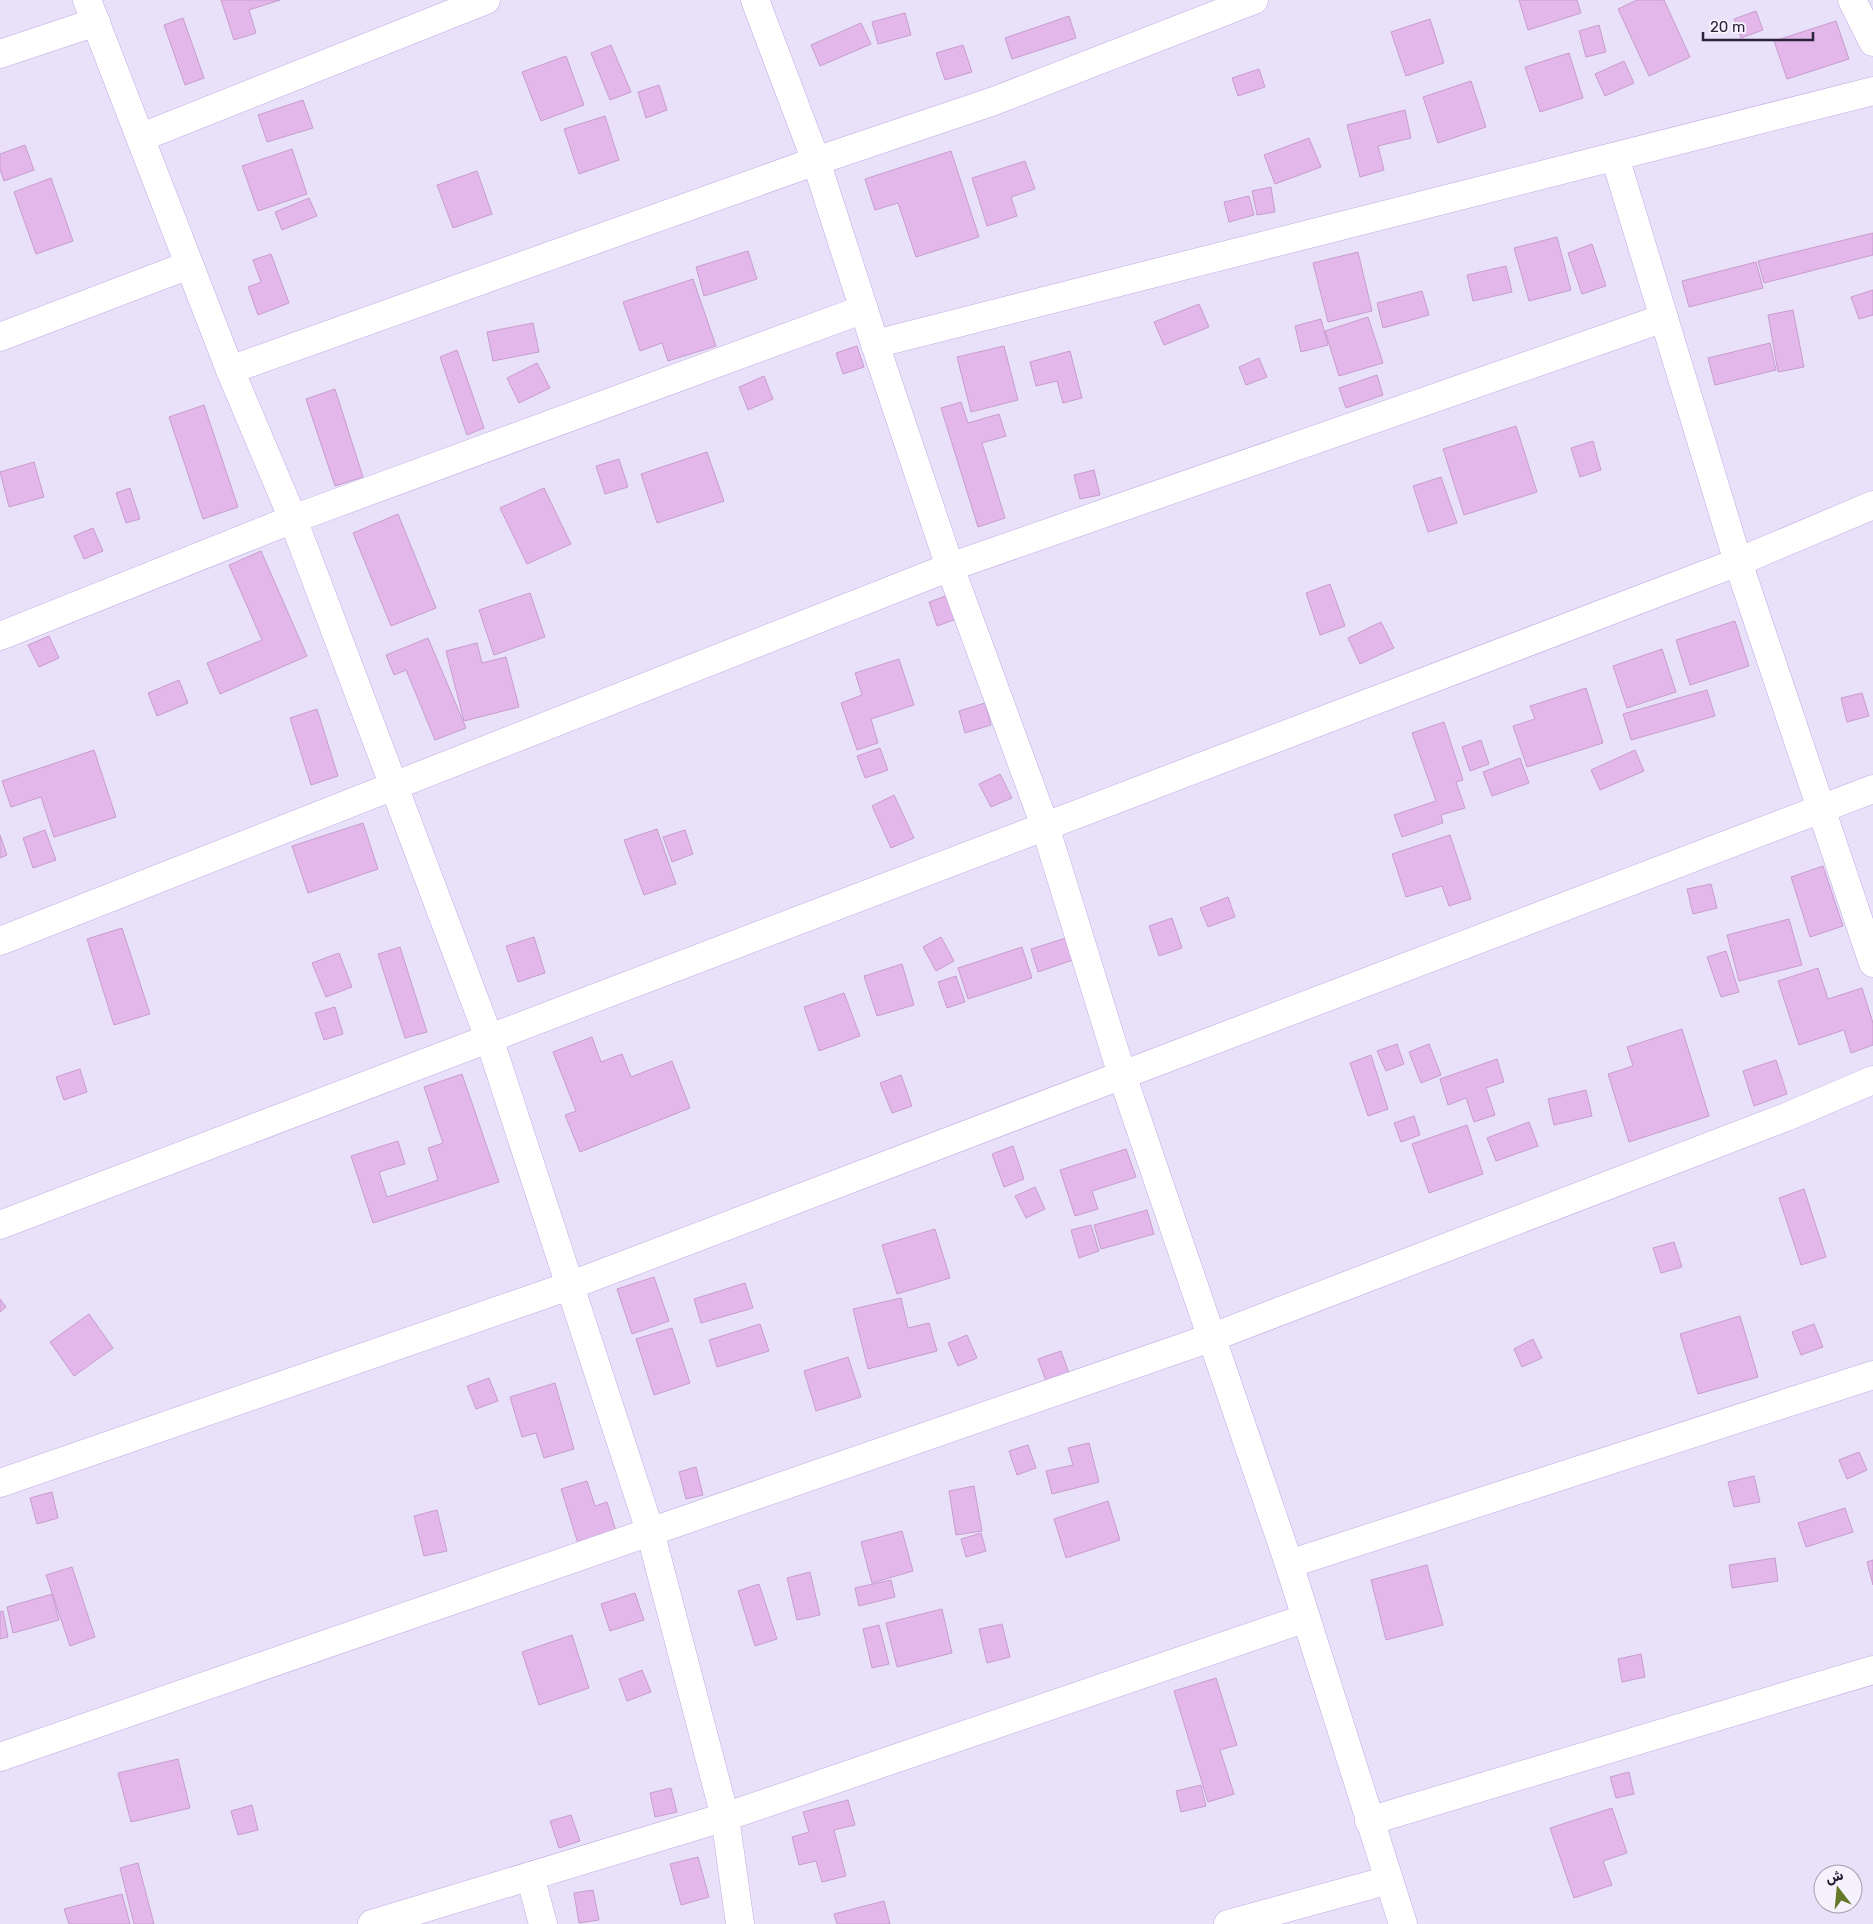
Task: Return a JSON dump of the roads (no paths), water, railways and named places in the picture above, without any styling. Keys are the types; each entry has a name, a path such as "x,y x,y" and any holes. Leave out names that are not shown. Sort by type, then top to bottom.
{"street":[{"path":"142,137 486,0"},
{"path":"755,0 816,161 950,567 1045,826 1122,1075 1290,1564 1369,1821 1403,1924"},
{"path":"230,370 816,161 994,101 1254,0"},
{"path":"1852,0 1873,42"},
{"path":"0,54 92,11 230,370 293,519 392,788 488,1038 650,1531 725,1817 740,1924"},
{"path":"875,344 1873,91"},
{"path":"1615,157 1738,562 1873,963"},
{"path":"0,337 189,265"},
{"path":"0,636 293,519 864,309"},
{"path":"0,942 950,567 1664,318"},
{"path":"0,1226 1738,562 1873,505"},
{"path":"0,1483 569,1286 1873,789"},
{"path":"0,1758 1213,1337 1786,1118 1873,1080"},
{"path":"1290,1564 1873,1374"},
{"path":"372,1924 725,1817 1306,1618"},
{"path":"1369,1821 1873,1670"},
{"path":"530,1876 543,1924"},
{"path":"1228,1924 1389,1880"}]}
